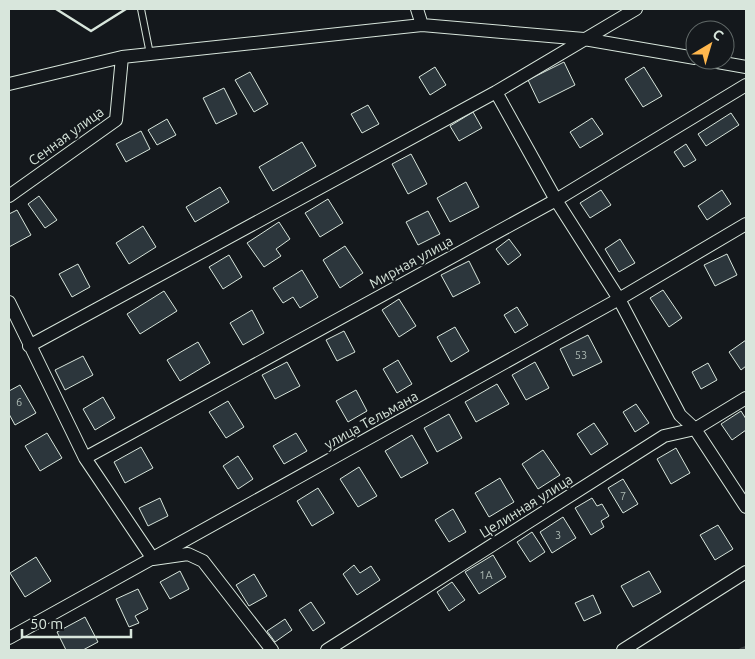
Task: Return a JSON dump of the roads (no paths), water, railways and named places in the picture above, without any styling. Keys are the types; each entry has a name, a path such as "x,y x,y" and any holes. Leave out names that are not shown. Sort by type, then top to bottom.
{"street":[{"path":"417,9 422,25"},
{"path":"29,346 496,92 636,9"},
{"path":"9,84 122,58 150,54 422,25 584,39 685,56"},
{"name":"Сенная улица","path":"9,196 116,120 122,58"},
{"name":"Мирная улица","path":"85,458 556,200 746,85"},
{"path":"496,92 556,200 618,299 680,415 695,428 746,507"},
{"name":"улица Тельмана","path":"9,638 618,299 746,224"},
{"path":"9,302 85,458 153,559 188,554 203,561 272,650"},
{"name":"Целинная улица","path":"327,650 664,436 695,428 746,398"},
{"path":"623,650 746,572"}],"lane":[{"path":"141,9 150,54"}],"waterway":[{"path":"741,650 746,648"}]}
